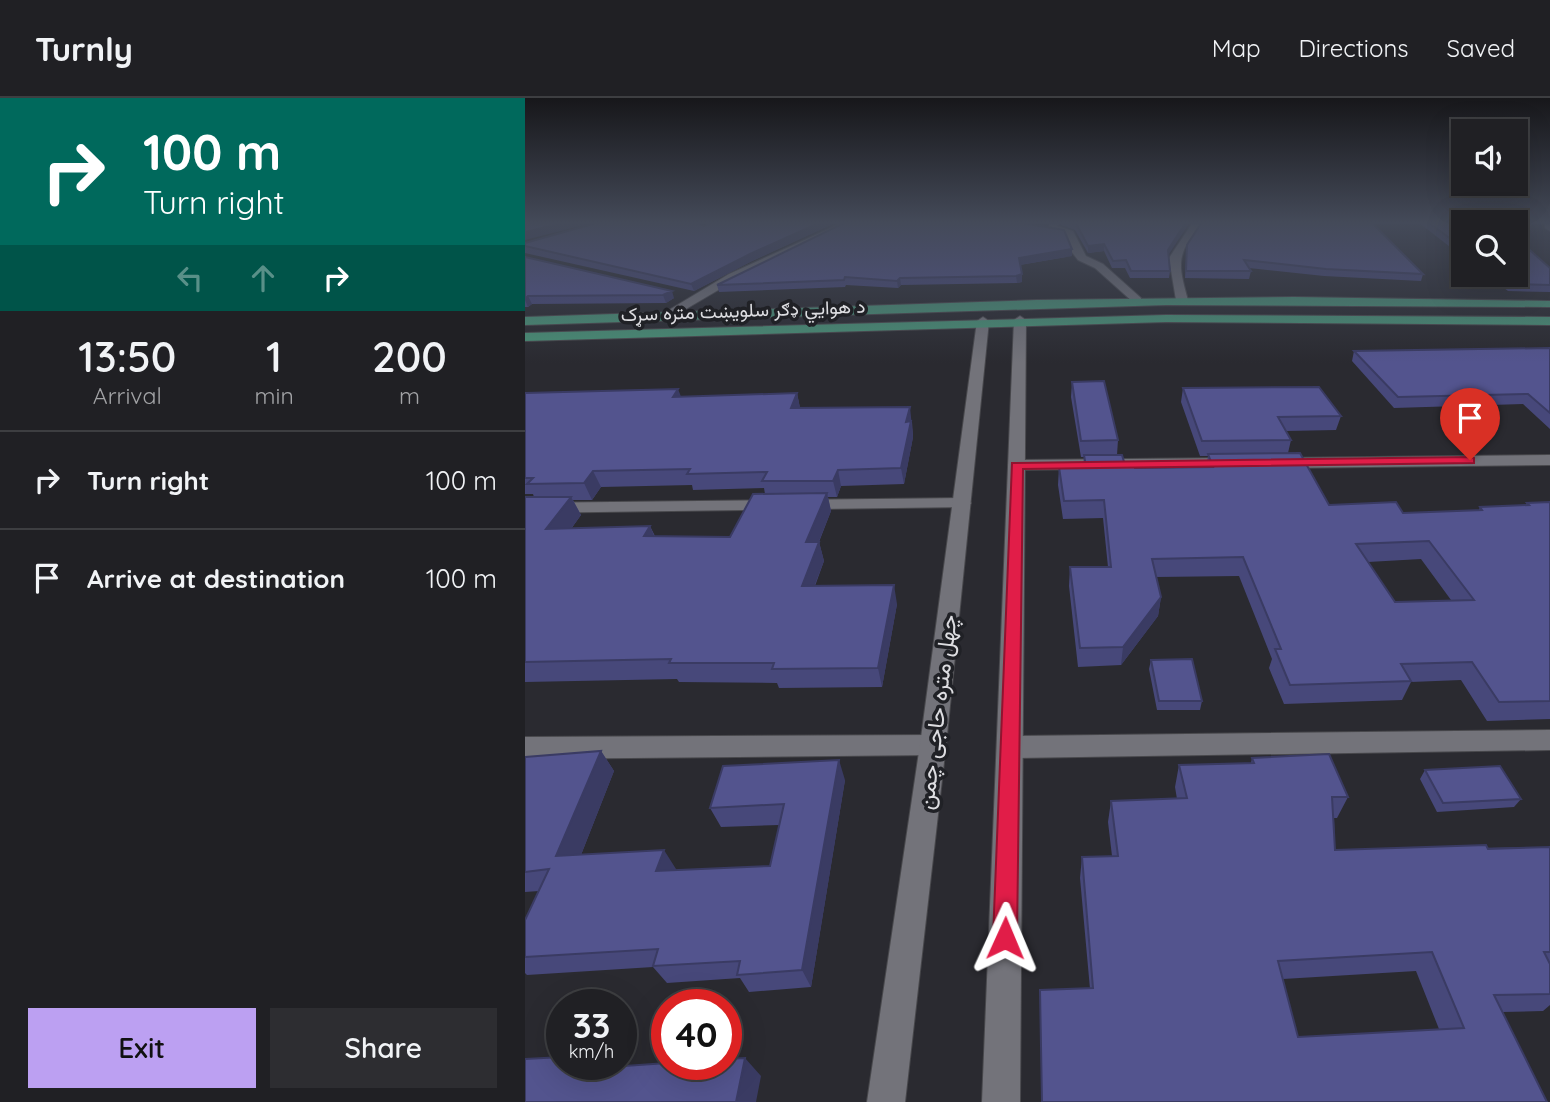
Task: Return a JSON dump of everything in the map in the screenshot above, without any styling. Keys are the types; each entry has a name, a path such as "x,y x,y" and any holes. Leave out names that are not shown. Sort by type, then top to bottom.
{"main road":[{"path":"525,321 1137,300 1352,299 1550,304"},
{"name":"د هوايي ډګر سلویښت متره سړک","path":"525,337 1020,320 1355,317 1550,321"}],"street":[{"path":"665,316 694,297 749,269"},
{"path":"1102,269 1137,300"},
{"path":"1174,269 1182,300"},
{"path":"680,294 694,297"},
{"path":"1001,1102 1020,320"},
{"name":"چهل متره حاجی چمن","path":"886,1102 933,745 983,321"},
{"path":"1016,465 1550,460"},
{"path":"525,508 962,503"},
{"path":"1010,747 1550,740"},
{"path":"525,748 933,745"}],"building":[{"path":"525,269 576,269 672,291 663,295 528,296 525,299"},
{"path":"625,269 721,269 691,284"},
{"path":"750,269 1021,269 1022,274 900,278 897,281 845,277 844,280 717,285"},
{"path":"1130,269 1170,269 1170,271"},
{"path":"1186,269 1250,269 1251,271 1186,271"},
{"path":"1326,269 1418,269 1423,274"},
{"path":"1528,269 1550,269 1550,285 1528,284"},
{"path":"1550,348 1550,413 1528,394 1398,397 1354,351"},
{"path":"1104,381 1118,440 1081,441 1072,382"},
{"path":"1319,387 1341,416 1278,417 1291,440 1202,441 1183,388"},
{"path":"678,389 673,397 797,393 791,408 910,407 906,422 911,421 901,468 838,470 833,481 762,481 767,472 687,474 690,469 593,471 584,483 527,484 533,478 525,478 525,393"},
{"path":"1300,453 1329,505 1396,502 1403,513 1482,510 1480,507 1550,502 1550,701 1499,702 1472,662 1401,664 1411,681 1290,685 1275,649 1281,649 1243,557 1152,559 1161,597 1123,647 1080,648 1070,567 1111,567 1104,500 1064,501 1059,467 1086,467 1084,455 1122,455 1125,465 1134,465 1135,468 1213,467 1208,454","holes":["1429,541 1474,600 1395,602 1356,544"]},
{"path":"827,493 806,542 819,542 802,586 894,585 878,668 772,669 774,663 669,663 671,659 525,662 525,497 571,497 546,529 650,526 644,536 730,537 753,494"},
{"path":"1192,659 1202,701 1159,701 1151,660"},
{"path":"601,751 556,856 664,850 656,871 770,866 784,804 710,808 723,766 839,760 802,970 737,975 740,961 653,966 658,949 525,957 525,920 549,869 525,872 525,757"},
{"path":"1329,754 1348,797 1332,797 1335,850 1486,845 1488,849 1550,847 1550,952 1544,952 1550,964 1550,994 1494,995 1547,1102 1042,1102 1040,990 1093,988 1082,857 1118,856 1111,801 1187,798 1179,765 1254,763 1252,758","holes":["1432,952 1464,1028 1298,1037 1278,961"]},
{"path":"1500,766 1521,799 1443,803 1425,770"},
{"path":"546,1058 546,1080 637,1080 637,1065 651,1064 651,1080 740,1080 736,1102 525,1102 525,1059"}],"route":[{"path":"1005,938 1016,465 1470,460"}]}
